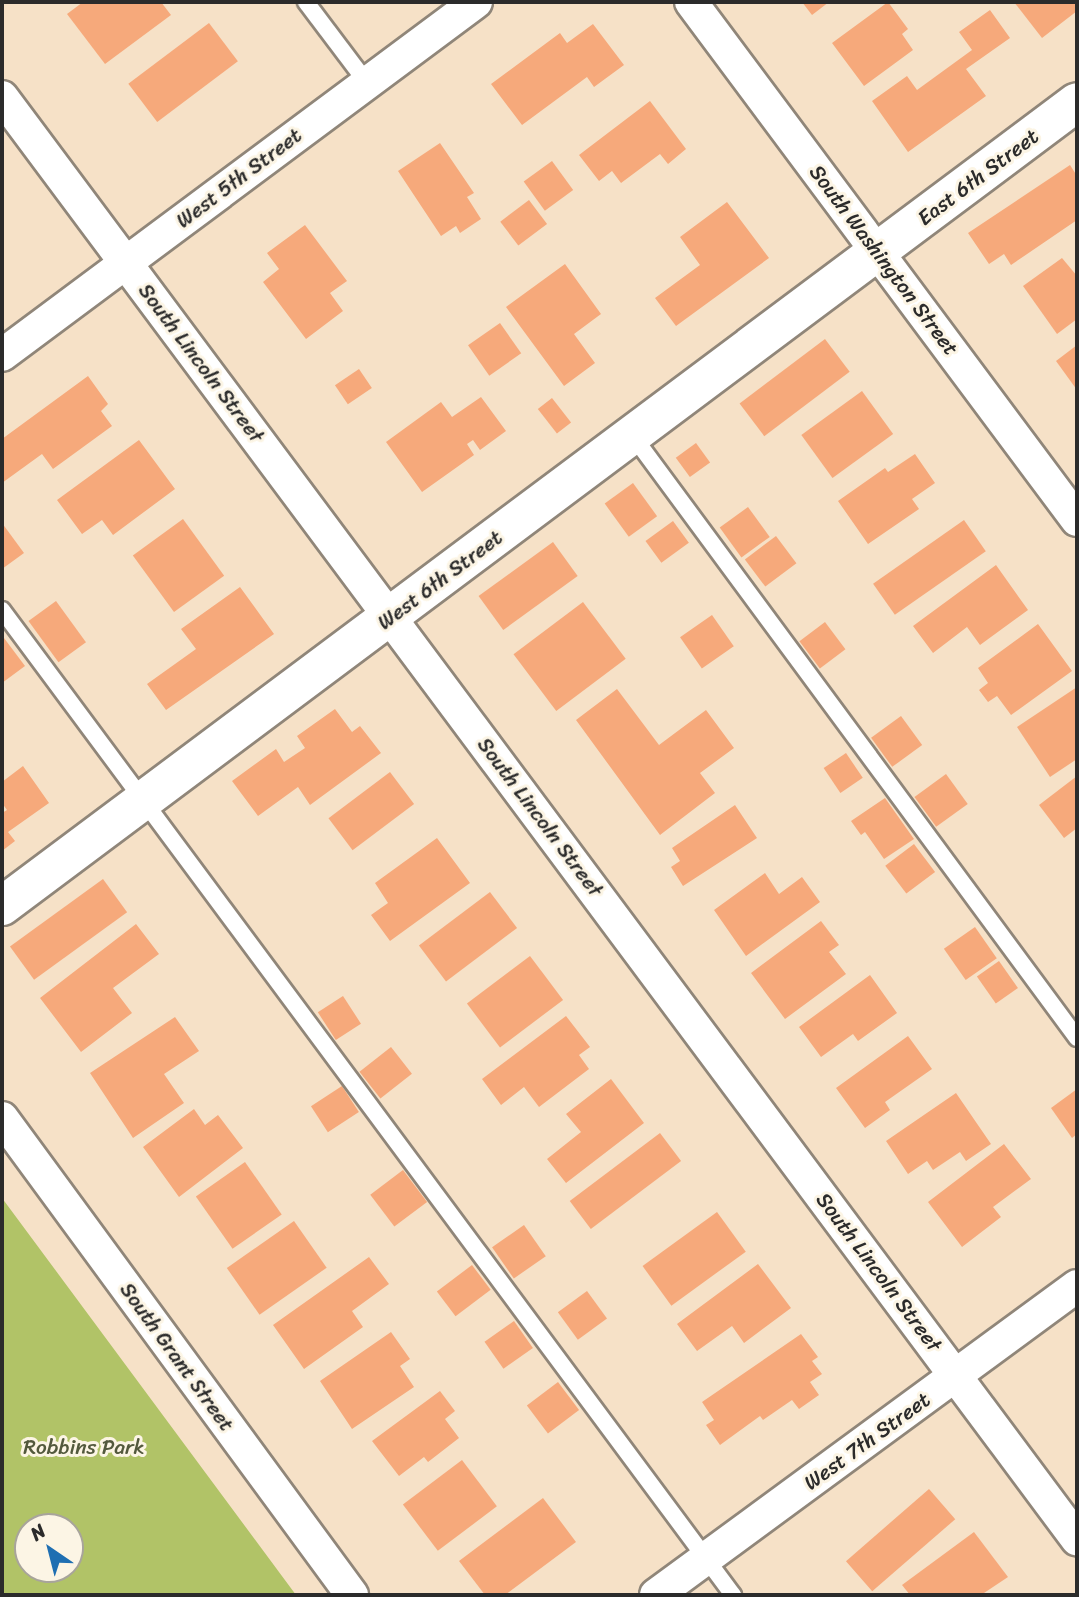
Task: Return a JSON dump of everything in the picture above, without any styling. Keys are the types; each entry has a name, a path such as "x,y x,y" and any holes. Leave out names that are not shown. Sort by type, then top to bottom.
{"street":[{"name":"West 5th Street","path":"2,355 476,2"},
{"name":"South Washington Street","path":"691,2 1077,520"},
{"name":"South Lincoln Street","path":"2,97 1077,1539"},
{"name":"East 6th Street","path":"878,253 1077,102"},
{"name":"West 6th Street","path":"2,906 878,253"},
{"name":"South Grant Street","path":"2,1118 352,1595"},
{"name":"West 7th Street","path":"656,1595 1077,1286"}],"lane":[{"path":"306,2 367,83"},
{"path":"633,436 1077,1038"},
{"path":"2,610 733,1595"}],"green space":[{"name":"Robbins Park","path":"2,1198 296,1595 2,1595"}],"building":[{"path":"83,2 161,2 171,15 105,64 67,14"},
{"path":"802,2 829,2 812,15"},
{"path":"888,2 908,29 902,34 913,50 864,86 832,43"},
{"path":"1014,2 1077,2 1077,11 1042,38"},
{"path":"990,10 1010,38 966,69 986,96 908,152 872,101 907,76 917,90 972,50 959,32"},
{"path":"209,23 238,61 157,122 128,84"},
{"path":"593,24 624,65 594,87 587,77 522,125 491,84 560,33 567,43"},
{"path":"650,101 686,149 668,164 660,154 621,183 612,171 599,181 579,155"},
{"path":"440,143 474,193 467,197 481,219 460,233 456,226 441,236 398,171"},
{"path":"552,161 573,190 545,211 524,182"},
{"path":"1070,165 1077,176 1077,220 1011,265 1004,254 989,264 968,233"},
{"path":"529,200 547,224 518,246 500,222"},
{"path":"727,202 769,258 676,326 655,298 700,265 680,237"},
{"path":"305,225 347,281 330,293 343,311 306,339 263,282 279,269 267,253"},
{"path":"1062,258 1077,276 1077,319 1057,334 1023,286"},
{"path":"565,264 601,314 574,334 595,363 564,386 506,307"},
{"path":"500,323 521,353 489,376 468,345"},
{"path":"825,339 850,372 764,436 740,403"},
{"path":"1077,345 1077,390 1056,361"},
{"path":"359,369 372,388 348,404 335,385"},
{"path":"88,376 108,404 101,411 112,426 53,469 42,454 2,483 2,439"},
{"path":"862,391 893,434 832,478 801,435"},
{"path":"481,397 506,431 480,450 473,440 467,444 474,455 422,492 386,442 441,402 452,417"},
{"path":"552,398 571,422 557,434 538,409"},
{"path":"139,440 175,489 113,535 102,520 82,534 57,500"},
{"path":"696,443 710,462 690,477 676,458"},
{"path":"915,454 935,483 912,499 919,509 868,544 838,501 885,468 888,472"},
{"path":"633,483 657,516 629,537 605,504"},
{"path":"748,507 770,537 741,558 720,528"},
{"path":"183,519 224,576 174,612 133,555"},
{"path":"964,520 986,551 895,615 873,584"},
{"path":"673,521 689,543 661,563 645,541"},
{"path":"2,523 24,553 2,569"},
{"path":"776,536 796,563 765,587 745,559"},
{"path":"553,542 578,576 503,630 479,596"},
{"path":"996,565 1028,610 980,645 967,627 933,653 913,626"},
{"path":"240,587 274,634 166,710 147,684 196,649 181,629"},
{"path":"56,601 86,642 58,662 28,621"},
{"path":"583,602 626,659 556,711 514,654"},
{"path":"712,615 734,646 702,668 680,637"},
{"path":"825,622 845,649 820,668 799,641"},
{"path":"1038,624 1072,671 1011,715 997,696 988,702 979,690 988,683 978,668"},
{"path":"4,638 25,666 2,683 2,639"},
{"path":"1077,687 1077,759 1050,777 1017,727"},
{"path":"617,689 659,745 706,710 734,748 700,773 715,793 660,835 576,720"},
{"path":"335,709 352,732 360,726 381,753 310,805 298,787 258,816 232,781 276,749 284,762 305,748 297,736"},
{"path":"901,716 922,745 892,767 871,738"},
{"path":"846,753 863,778 840,793 824,768"},
{"path":"23,766 49,803 8,832 15,841 2,851 2,813 7,810 2,803 2,782"},
{"path":"390,772 414,804 353,850 329,818"},
{"path":"946,774 968,804 936,827 914,797"},
{"path":"1077,776 1077,828 1064,838 1039,805"},
{"path":"885,798 914,839 884,859 865,832 861,835 851,821"},
{"path":"735,805 757,838 683,886 671,867 680,861 672,848"},
{"path":"437,838 470,883 390,941 371,915 388,903 375,883"},
{"path":"914,844 935,872 906,894 885,866"},
{"path":"765,873 779,894 802,877 820,902 746,956 714,910"},
{"path":"103,879 127,912 34,980 10,947"},
{"path":"490,892 517,928 446,982 419,946"},
{"path":"821,921 839,945 829,952 846,974 785,1019 751,973"},
{"path":"136,924 159,954 113,988 132,1013 81,1052 40,998"},
{"path":"975,927 997,958 966,980 944,949"},
{"path":"530,956 563,1000 500,1047 467,1004"},
{"path":"999,961 1018,988 996,1004 977,976"},
{"path":"870,975 897,1013 858,1041 853,1034 821,1057 799,1027"},
{"path":"343,996 361,1024 336,1040 318,1012"},
{"path":"566,1016 590,1047 579,1055 589,1069 539,1107 524,1087 501,1105 482,1079"},
{"path":"175,1017 199,1051 164,1074 184,1103 133,1138 90,1073"},
{"path":"908,1036 932,1069 885,1102 890,1110 865,1128 836,1088"},
{"path":"391,1047 412,1074 380,1098 359,1072"},
{"path":"611,1079 644,1123 566,1183 547,1159 581,1132 566,1114"},
{"path":"342,1086 359,1112 328,1132 311,1106"},
{"path":"1077,1089 1077,1134 1072,1138 1051,1108"},
{"path":"956,1093 991,1144 966,1161 960,1152 933,1170 927,1161 908,1174 886,1141"},
{"path":"194,1109 205,1125 218,1115 243,1148 179,1197 143,1147"},
{"path":"660,1133 681,1161 591,1229 570,1201"},
{"path":"1004,1144 1031,1179 993,1207 1001,1217 962,1247 928,1202"},
{"path":"245,1162 282,1214 233,1249 196,1196"},
{"path":"403,1170 427,1202 394,1227 370,1195"},
{"path":"717,1212 746,1252 671,1306 643,1266"},
{"path":"294,1221 327,1268 260,1315 227,1268"},
{"path":"524,1225 546,1256 514,1278 492,1247"},
{"path":"369,1257 389,1284 352,1311 363,1327 304,1369 273,1325"},
{"path":"758,1264 791,1308 744,1343 732,1326 697,1351 677,1324"},
{"path":"472,1265 491,1290 456,1316 437,1291"},
{"path":"587,1291 607,1319 578,1340 558,1312"},
{"path":"514,1321 533,1348 503,1369 485,1342"},
{"path":"391,1332 410,1359 400,1366 414,1387 352,1429 320,1381"},
{"path":"801,1334 818,1357 812,1361 822,1374 810,1382 819,1395 799,1409 792,1400 763,1420 760,1416 720,1445 706,1425 714,1420 702,1402"},
{"path":"558,1382 579,1410 548,1433 527,1405"},
{"path":"440,1391 455,1411 445,1419 459,1438 428,1462 424,1457 399,1476 372,1441"},
{"path":"462,1460 497,1506 438,1551 403,1505"},
{"path":"929,1489 955,1519 872,1591 846,1561"},
{"path":"543,1498 576,1542 505,1595 485,1595 459,1561"},
{"path":"974,1532 1008,1577 981,1595 910,1595 902,1585"}]}
